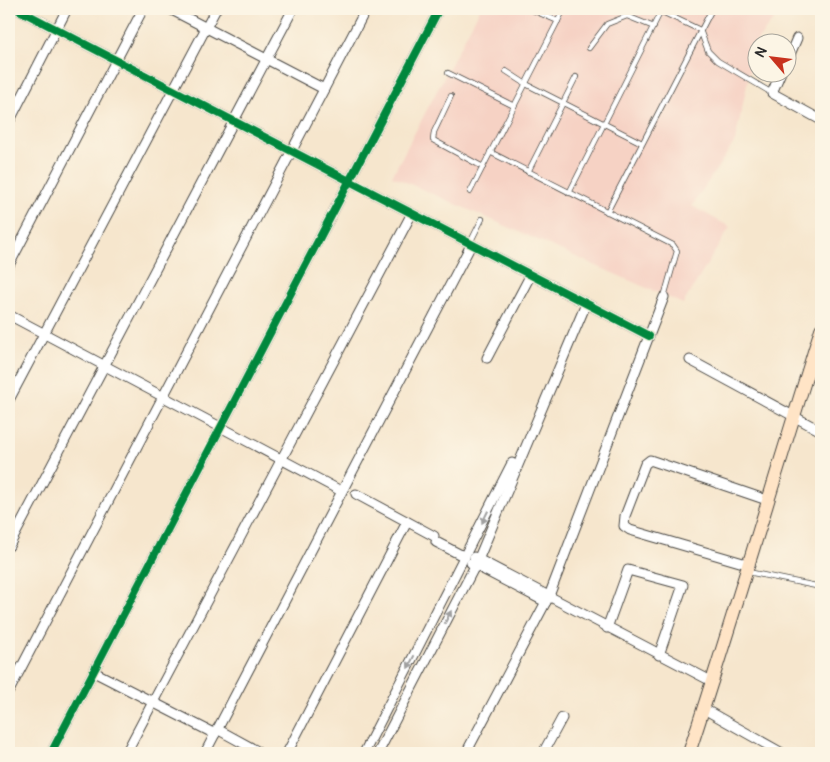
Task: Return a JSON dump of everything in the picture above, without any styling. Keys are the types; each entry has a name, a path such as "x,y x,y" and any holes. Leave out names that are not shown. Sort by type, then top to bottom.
{"street":[{"path":"17,9 649,336"},
{"path":"9,122 67,9"},
{"path":"9,265 143,9"},
{"path":"170,9 324,89"},
{"path":"9,400 216,9"},
{"path":"9,546 293,9"},
{"path":"9,691 366,9"},
{"path":"51,753 439,9"},
{"path":"777,82 772,93 821,117"},
{"path":"126,753 411,214"},
{"path":"205,753 470,245"},
{"path":"488,358 530,276"},
{"path":"466,753 548,599 664,296"},
{"path":"378,753 476,562 586,304"},
{"path":"9,315 341,491"},
{"path":"689,753 821,329"},
{"path":"690,360 821,431"},
{"path":"364,753 546,395"},
{"path":"748,568 630,530 624,526 625,516 645,464 650,460 767,500"},
{"path":"356,494 465,557 712,682"},
{"path":"286,753 407,522"},
{"path":"607,628 628,570 683,585 659,655"},
{"path":"94,672 153,703 261,753"},
{"path":"704,709 782,753"},
{"path":"543,753 562,718"}],"lane":[{"path":"530,9 558,21"},
{"path":"470,192 564,9"},
{"path":"607,212 712,9"},
{"path":"731,9 741,12"},
{"path":"569,193 654,27 659,10 700,30 708,51 718,61 752,83 772,93"},
{"path":"589,48 606,24 627,16 654,27"},
{"path":"506,71 526,84 642,143"},
{"path":"448,73 514,106"},
{"path":"528,172 576,77"},
{"path":"451,96 434,132 433,140 483,167"},
{"path":"490,152 673,245 677,251 664,296"},
{"path":"470,245 482,219"},
{"path":"748,568 821,587"}],"shaded area":[{"path":"480,9 782,9 764,32 748,32 748,80 735,141 692,206 730,227 683,304 392,176"}],"cycle path":[{"path":"17,9 649,336"},
{"path":"51,753 439,9"}]}
